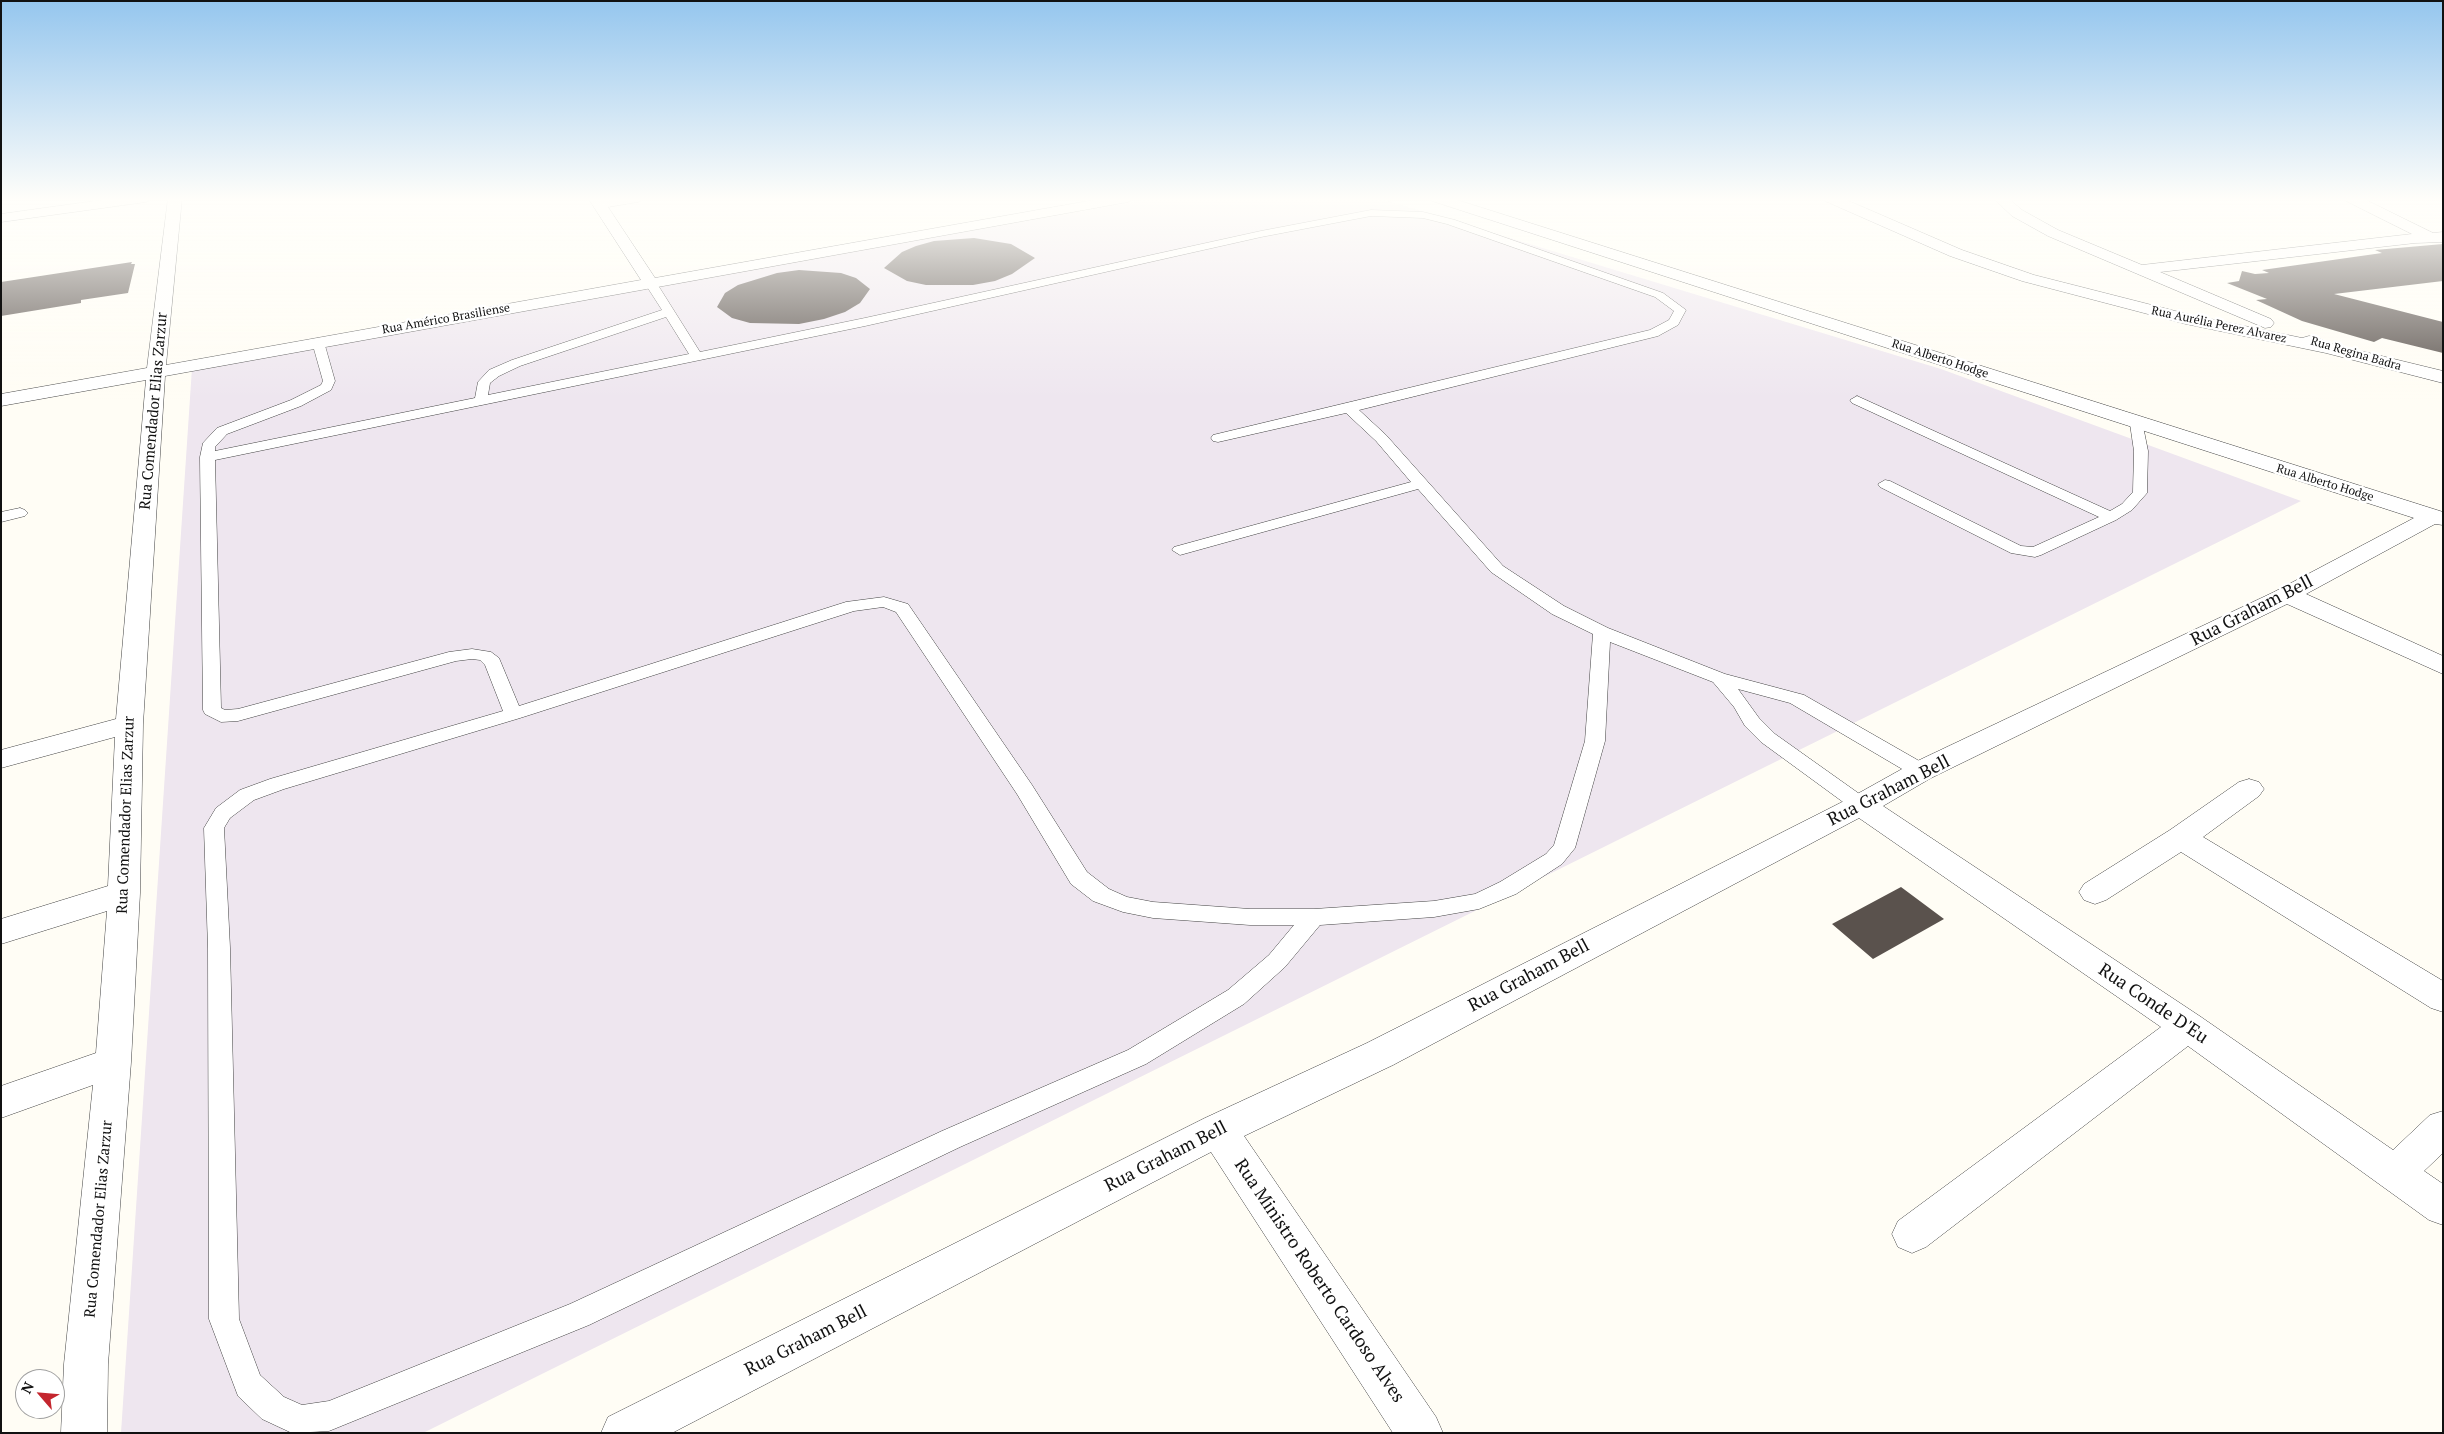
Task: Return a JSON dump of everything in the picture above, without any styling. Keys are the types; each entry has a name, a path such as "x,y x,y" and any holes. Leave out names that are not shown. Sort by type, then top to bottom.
{"street":[{"name":"Rua Comendador Elias Zarzur","path":"84,1433 86,1364 113,1062 124,893 129,724 156,371 168,265"},
{"path":"639,265 650,282"},
{"name":"Rua Américo Brasiliense","path":"1,400 746,265"},
{"name":"Rua Alberto Hodge","path":"1644,265 2137,424 2438,518"},
{"name":"Rua Aurélia Perez Alvarez","path":"1990,265 2028,278 2186,319 2326,348"},
{"name":"Rua Regina Badra","path":"2125,265 2326,348 2443,377"},
{"path":"2137,270 2186,265"},
{"name":"Rua Graham Bell","path":"624,1433 1218,1130 1380,1054 1717,878 1862,805 1921,771 2287,594 2438,518"},
{"path":"2287,594 2443,666"},
{"path":"1,759 129,724"},
{"path":"2095,892 2181,838 2249,789"},
{"name":"Rua Conde D'Eu","path":"1862,805 2188,1027 2443,1207"},
{"path":"2181,838 2443,998"},
{"path":"1,932 124,893"},
{"path":"1912,1234 2188,1027"},
{"path":"1,1102 113,1062"},
{"path":"2393,1171 2410,1160 2443,1128"},
{"name":"Rua Ministro Roberto Cardoso Alves","path":"1218,1130 1420,1433"}],"lane":[{"path":"207,457 696,355 865,322 1122,265"},
{"path":"1218,438 1654,333 1674,322 1680,310 1660,296 1572,265"},
{"path":"650,282 696,355"},
{"path":"481,400 484,382 494,373 516,363 669,312"},
{"path":"318,342 329,381 326,386 296,403 222,431 208,446 212,710 221,716 238,715 454,656 472,654 485,656 493,662 513,714"},
{"path":"1857,400 2111,517"},
{"path":"1348,408 1381,438 1497,569 1558,610 1602,632 1719,678 1797,700 1921,771"},
{"path":"1885,484 2017,550 2029,552 2045,549 2111,517 2127,507 2140,493 2141,451 2137,424"},
{"path":"1180,550 1421,484"},
{"path":"1,517 20,513"},
{"path":"1314,917 1277,961 1236,997 1137,1057 951,1140 579,1315 329,1416 302,1421 273,1408 249,1385 224,1319 219,948 214,828 223,813 247,795 277,784 513,714 852,606 870,602 895,604 902,608 1025,790 1080,878 1101,895 1123,904 1153,910 1250,917 1314,917 1434,910 1479,901 1508,888 1554,859 1564,848 1595,741 1602,632"},
{"path":"1719,678 1741,704 1752,722 1768,738 1862,805"}],"shaded area":[{"path":"777,265 1598,265 1941,369 2301,501 423,1433 121,1433 192,368"}],"building":[{"path":"113,265 135,265 128,293 1,316 1,282"},
{"path":"887,265 1025,265 1012,274 995,281 973,285 926,285 907,281 884,268"},
{"path":"2298,265 2443,265 2443,281 2334,294 2443,322 2443,353 2382,338 2374,342 2302,321 2256,300 2267,299 2227,283 2239,281 2242,271 2255,274 2269,273 2262,270"},
{"path":"799,270 841,273 856,278 870,289 860,303 845,312 799,324 750,323 732,318 717,307 725,293 738,285 777,273"},
{"path":"1901,887 1944,919 1873,959 1832,924"}]}
